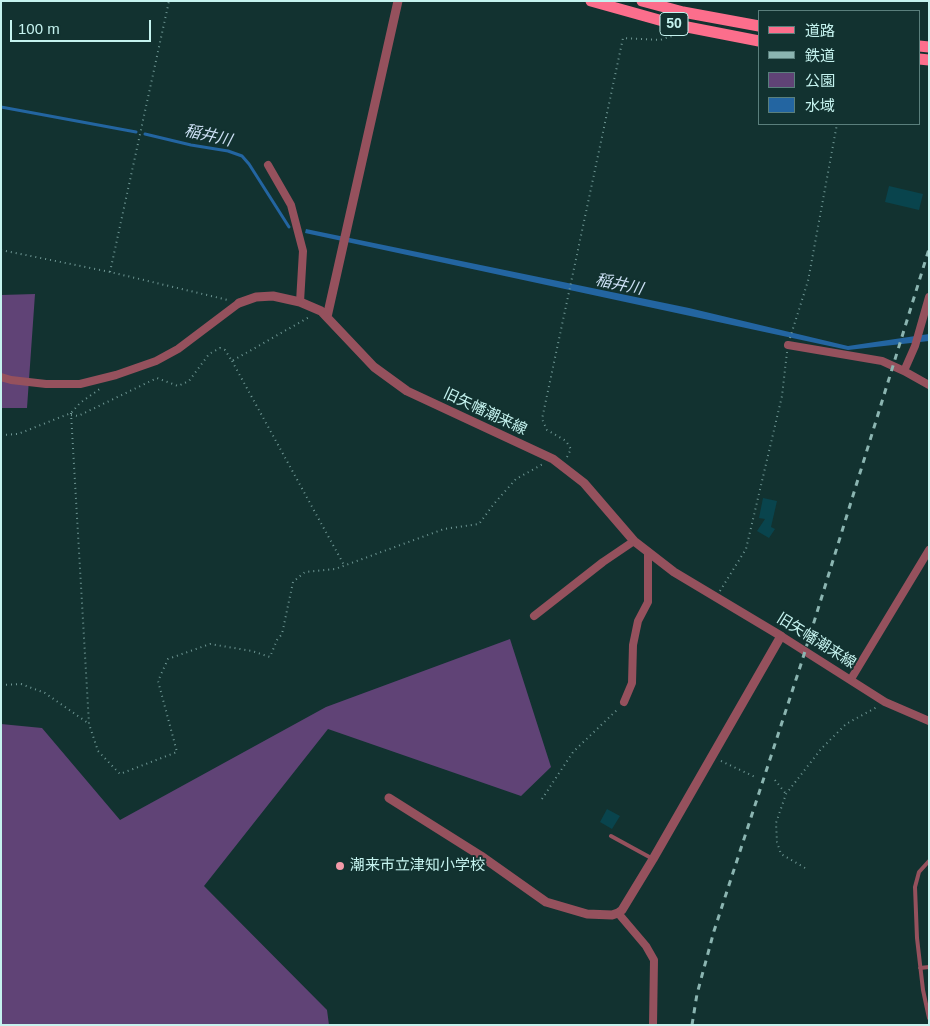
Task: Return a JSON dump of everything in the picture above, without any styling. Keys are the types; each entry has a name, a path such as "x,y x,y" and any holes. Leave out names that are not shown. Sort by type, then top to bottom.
{"main road":[{"name":"50","path":"591,1 677,25 758,41"},
{"name":"50","path":"642,1 683,12 758,26"}],"street":[{"path":"324,314 345,239 398,1"},
{"path":"268,165 291,205 303,251 300,302"},
{"name":"旧矢幡潮来線","path":"1,376 11,380 46,384 80,384 116,375 156,361 178,349 239,303 256,297 273,296 300,302 324,314 374,368 407,391 553,459 584,484 634,541 674,572 781,636 885,702 929,721"},
{"path":"904,371 915,346 929,296"},
{"path":"789,342 882,361 929,385"},
{"path":"534,616 603,562 634,541"},
{"path":"851,680 929,550"},
{"path":"624,702 632,683 633,645 638,620 648,602 648,552"},
{"path":"389,798 481,856 546,902 587,914 618,914 712,757 781,636"},
{"path":"618,914 646,946 654,960 653,1025"}],"lane":[{"path":"611,836 652,859"},
{"path":"929,861 918,872 915,887 920,968 929,1018"},
{"path":"920,968 929,967"}],"path":[{"path":"110,272 169,1"},
{"path":"562,466 571,449 566,441 547,430 542,419 623,38 660,40 676,35 677,25"},
{"path":"717,597 746,548 782,396 789,342 808,281 837,125"},
{"path":"1,250 110,272 239,303"},
{"path":"232,361 324,314"},
{"path":"1,436 18,434 71,415 78,416 157,378 178,386 188,381 209,354 220,348 225,350 232,361 344,565"},
{"path":"101,388 80,403 71,415 89,724 98,751 120,774 177,752 158,681 168,659 210,644 252,651 270,657 277,640 282,634 293,582 305,572 335,570 344,565 444,529 479,524 493,504 516,479 553,459"},
{"path":"1,685 21,684 45,693 89,724"},
{"path":"542,799 573,752 624,702"},
{"path":"805,868 781,854 777,842 776,823 786,794 822,749 846,724 885,702"},
{"path":"712,757 754,777"},
{"path":"775,780 786,794"}],"green space":[{"path":"35,294 27,408 1,408 1,295"},
{"path":"510,639 551,767 521,796 328,729 204,886 327,1010 329,1025 1,1025 1,724 42,728 120,820 326,707"}],"water":[{"path":"306,229 689,308 848,346 929,334 929,341 848,350 305,233"}],"building":[{"path":"889,186 923,194 919,210 885,202"},
{"path":"763,498 777,501 771,527 775,529 769,538 757,531 765,519 759,518"},
{"path":"607,809 620,816 612,829 600,822"}],"waterway":[{"name":"稲井川","path":"1,107 136,132"},
{"name":"稲井川","path":"145,134 191,145 228,151 242,156 289,227"}],"railway":[{"path":"692,1025 697,994 714,931 802,661 929,249"}],"place":[{"name":"潮来市立津知小学校","path":"340,866"}]}
